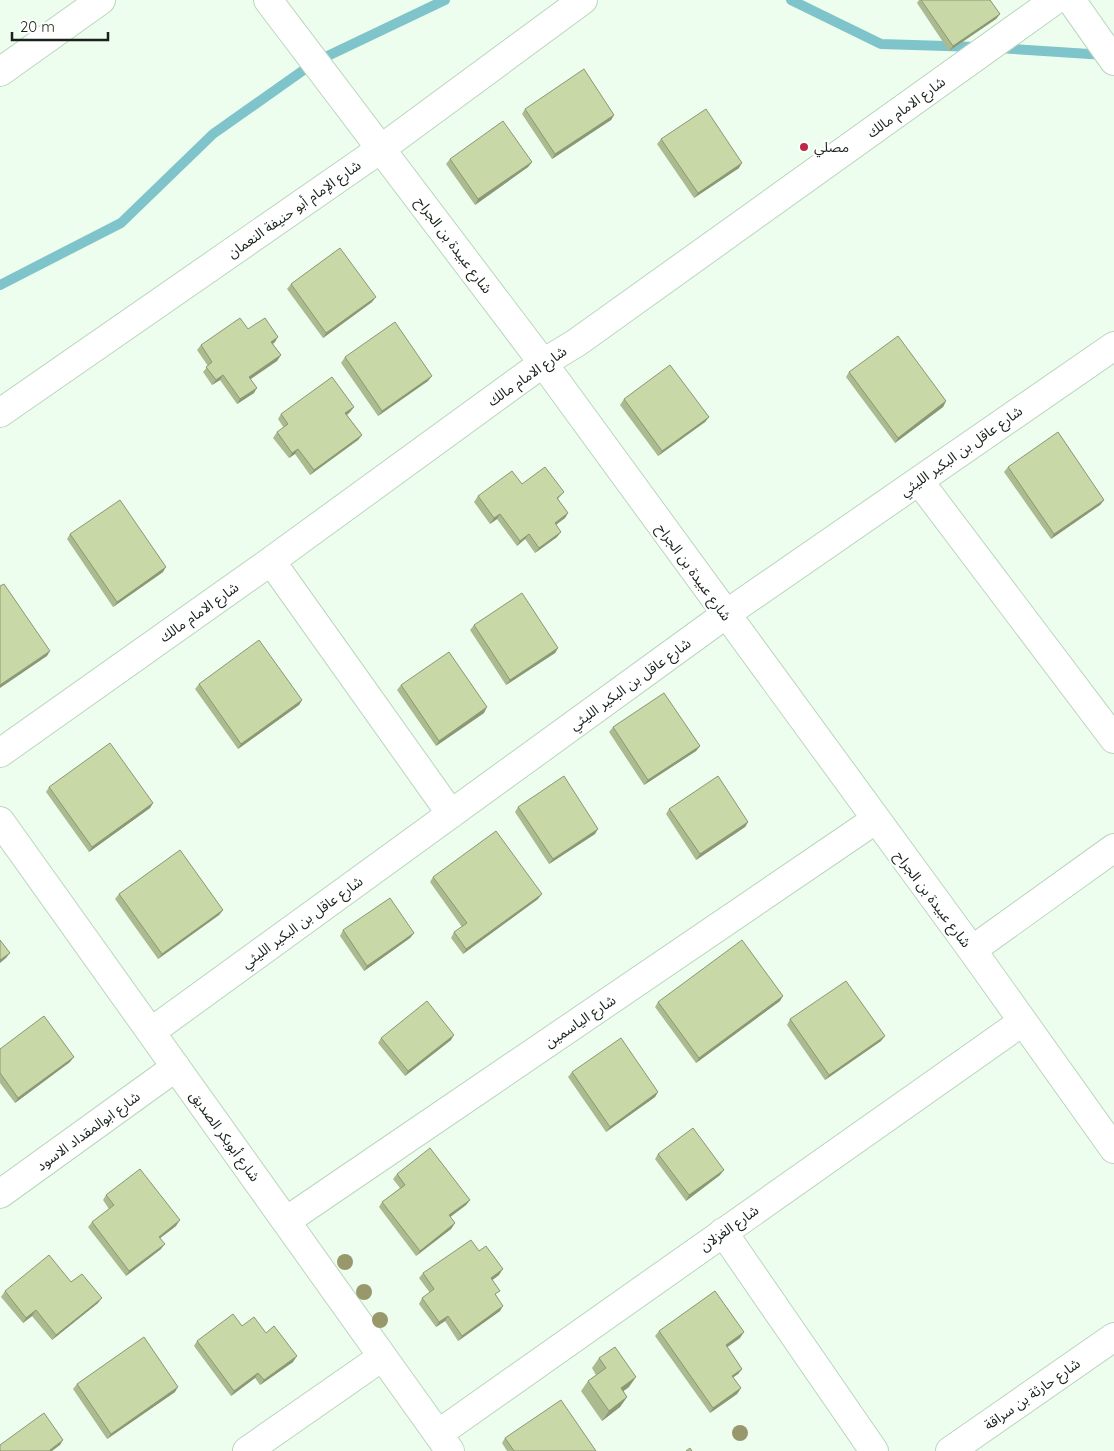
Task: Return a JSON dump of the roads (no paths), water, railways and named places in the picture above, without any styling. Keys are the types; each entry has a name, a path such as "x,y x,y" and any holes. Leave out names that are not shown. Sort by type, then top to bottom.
{"street":[{"path":"0,72 102,0"},
{"name":"شارع عبيدة بن الجراح","path":"268,0 382,148 542,363 972,950 1114,1149"},
{"name":"شارع الإمام أبو حنيفة النعمان","path":"0,413 382,148 583,0"},
{"name":"شارع الامام مالك","path":"0,753 271,561 542,363 592,331 1055,0"},
{"path":"1071,0 1114,60"},
{"name":"شارع عاقل بن البكير الليثي","path":"152,1031 726,615 1114,346"},
{"path":"919,481 1114,738"},
{"path":"271,561 451,814"},
{"name":"شارع الياسمين","path":"286,1221 875,820"},
{"name":"شارع أبوبكر الصديق","path":"0,821 152,1031 444,1442"},
{"path":"972,950 1114,848"},
{"name":"شارع الغزلان","path":"444,1442 723,1232 1022,1022"},
{"name":"شارع ابوالمقداد الاسود","path":"0,1194 176,1067"},
{"path":"723,1232 874,1451"},
{"name":"شارع حارثة بن سراقة","path":"950,1451 1114,1336"},
{"path":"247,1451 382,1357"}],"waterway":[{"path":"0,285 121,223 213,134 315,62 445,0"},
{"path":"791,0 881,44 977,47"},
{"path":"997,48 1105,55"}],"place":[{"name":"مصلي","path":"804,147"}]}
